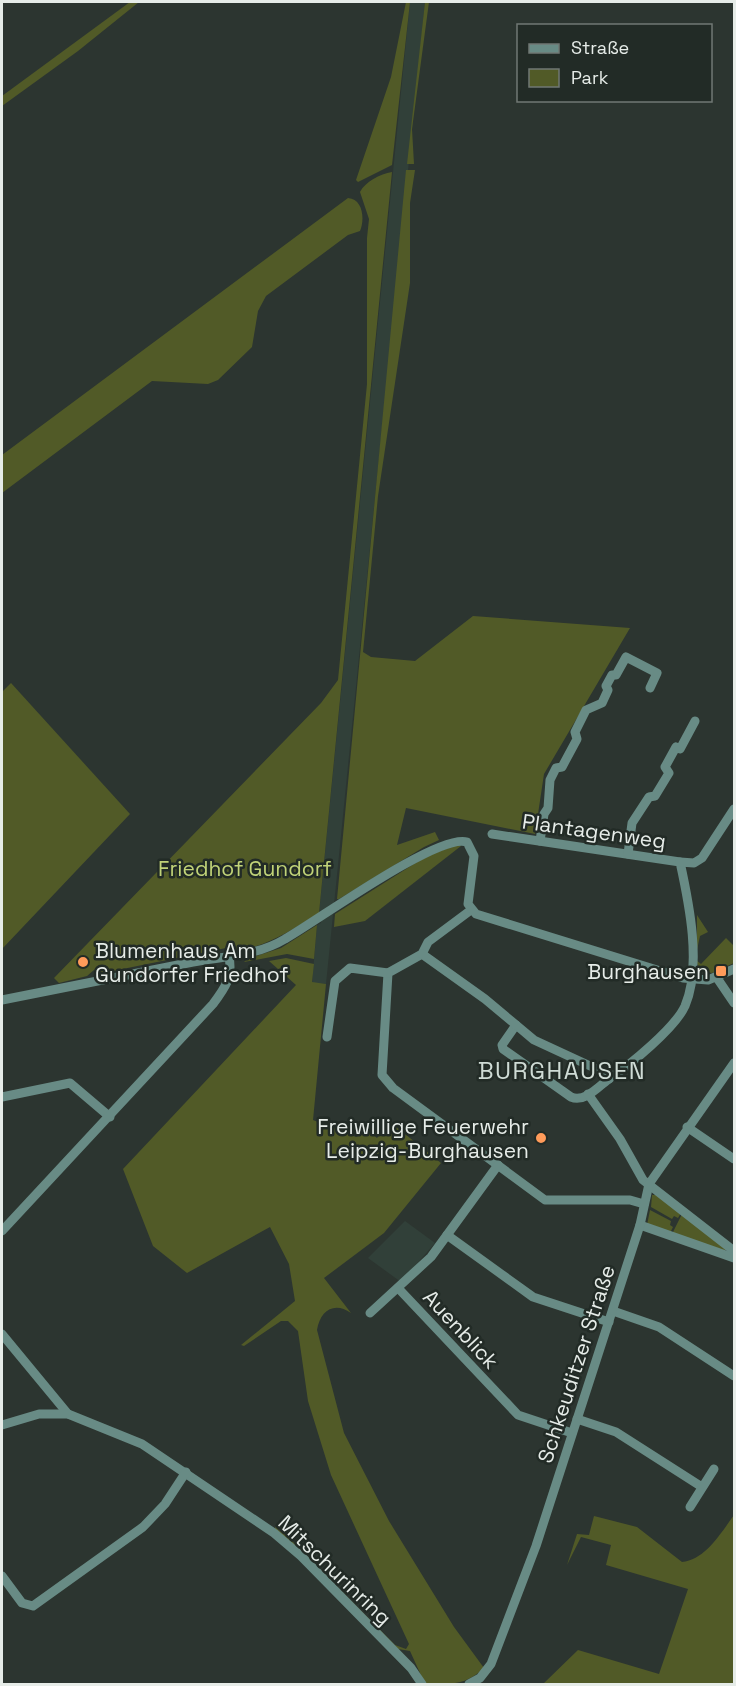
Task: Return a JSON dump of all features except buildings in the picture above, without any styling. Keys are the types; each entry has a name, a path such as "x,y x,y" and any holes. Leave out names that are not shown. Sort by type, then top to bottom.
{"street":[{"path":"540,841 544,814 548,808 550,780 556,768 562,767 577,739 575,732 586,710 602,703 608,690 606,686 612,675 616,675 626,657 657,673 650,688"},
{"path":"628,854 635,816 650,797 655,796 669,773 665,766 676,747 680,749 695,721"},
{"path":"680,862 694,863 702,858 735,808"},
{"name":"Plantagenweg","path":"492,834 680,862 693,921 692,979 682,1011 633,1063 588,1094"},
{"path":"2,1000 269,948 398,868 443,844 458,840 467,842 474,856 468,904 471,910 692,979 712,979 735,969"},
{"path":"327,1037 335,981 350,968 388,973 422,954 428,942 471,910"},
{"path":"422,954 534,1040 601,1071 609,1079"},
{"path":"2,1231 213,1004 230,977 228,957"},
{"path":"388,973 382,1075 393,1088 545,1200 630,1200 644,1204"},
{"path":"712,979 735,1003"},
{"path":"516,1025 505,1039 503,1049 571,1097 579,1099 588,1094 620,1139 636,1171 649,1184 735,1251"},
{"name":"Schkeuditzer Straße","path":"469,1684 480,1678 491,1664 536,1546 614,1311 640,1225 649,1184 687,1127 735,1063"},
{"path":"2,1097 70,1083 110,1117"},
{"path":"687,1127 735,1159"},
{"name":"Auenblick","path":"498,1166 431,1257 398,1288 518,1414 572,1433"},
{"path":"2,1218 11,1223"},
{"path":"640,1225 735,1258"},
{"path":"447,1235 533,1297 609,1323"},
{"path":"370,1313 398,1288"},
{"path":"614,1311 659,1327 735,1376"},
{"path":"2,1334 68,1414"},
{"name":"Mitschurinring","path":"2,1425 39,1414 68,1414 135,1440 186,1472 288,1545 422,1684"},
{"path":"577,1419 616,1432 702,1487"},
{"path":"690,1507 714,1469"},
{"path":"2,1576 22,1603 33,1606 143,1527 165,1504 186,1472"}],"shaded area":[{"path":"410,2 425,2 326,984 312,983 317,925 321,923 322,912 319,913"},
{"path":"405,1221 435,1243 401,1282 368,1258"}],"green space":[{"path":"130,2 139,2 78,51 2,106 2,96"},
{"path":"406,2 410,2 392,165 358,182 356,180 391,77"},
{"path":"425,2 429,2 412,129 414,164 407,164"},
{"path":"406,170 415,170 410,203 410,283 378,496 363,652 371,657 415,661 473,616 630,628 544,774 535,834 406,808 397,845 435,832 439,840 337,899"},
{"name":"Friedhof Gundorf","path":"392,172 319,913 277,938 243,950 230,952 226,948 98,974 94,970 87,976 59,983 54,978 321,703 338,680 367,384 369,219 360,192 373,179"},
{"path":"348,198 357,202 362,210 360,231 348,235 266,296 258,311 252,347 218,380 208,384 152,381 2,493 2,455"},
{"path":"11,683 130,814 2,949 2,692"},
{"path":"456,845 461,846 365,921 334,927 335,914 425,857"},
{"path":"697,915 708,932 700,936 697,950"},
{"path":"317,925 314,959 287,954 244,962 281,948"},
{"path":"726,938 734,946 734,963 712,973 700,971 696,960 701,964"},
{"path":"286,958 314,964 312,982 326,984 313,1120 356,1137 368,1131 377,1138 390,1122 441,1163 384,1233 324,1278 351,1313 339,1308 329,1310 321,1318 317,1330 344,1433 389,1521 454,1627 484,1668 470,1678 457,1683 425,1684 410,1651 398,1649 275,1530 275,1527 290,1539 395,1645 406,1649 409,1644 331,1475 308,1401 298,1331 288,1321 281,1321 244,1346 241,1345 295,1301 289,1264 270,1227 187,1273 153,1246 123,1169 296,985 269,961"},
{"path":"652,1195 659,1195 681,1213 678,1218 674,1216 672,1219 651,1207"},
{"path":"650,1210 671,1221 670,1225 673,1227 670,1233 647,1225"},
{"path":"682,1214 726,1249 724,1252 672,1234"},
{"path":"734,1515 734,1684 543,1684 578,1650 659,1674 688,1589 606,1565 611,1545 581,1537 567,1565 577,1534 589,1535 594,1516 637,1527 682,1562 705,1551"}],"place":[{"name":"Blumenhaus Am Gundorfer Friedhof","path":"83,962"},
{"name":"Burghausen","path":"721,971"},
{"name":"Freiwillige Feuerwehr Leipzig-Burghausen","path":"541,1138"}],"district":[{"name":"BURGHAUSEN","path":"562,1070"}]}
